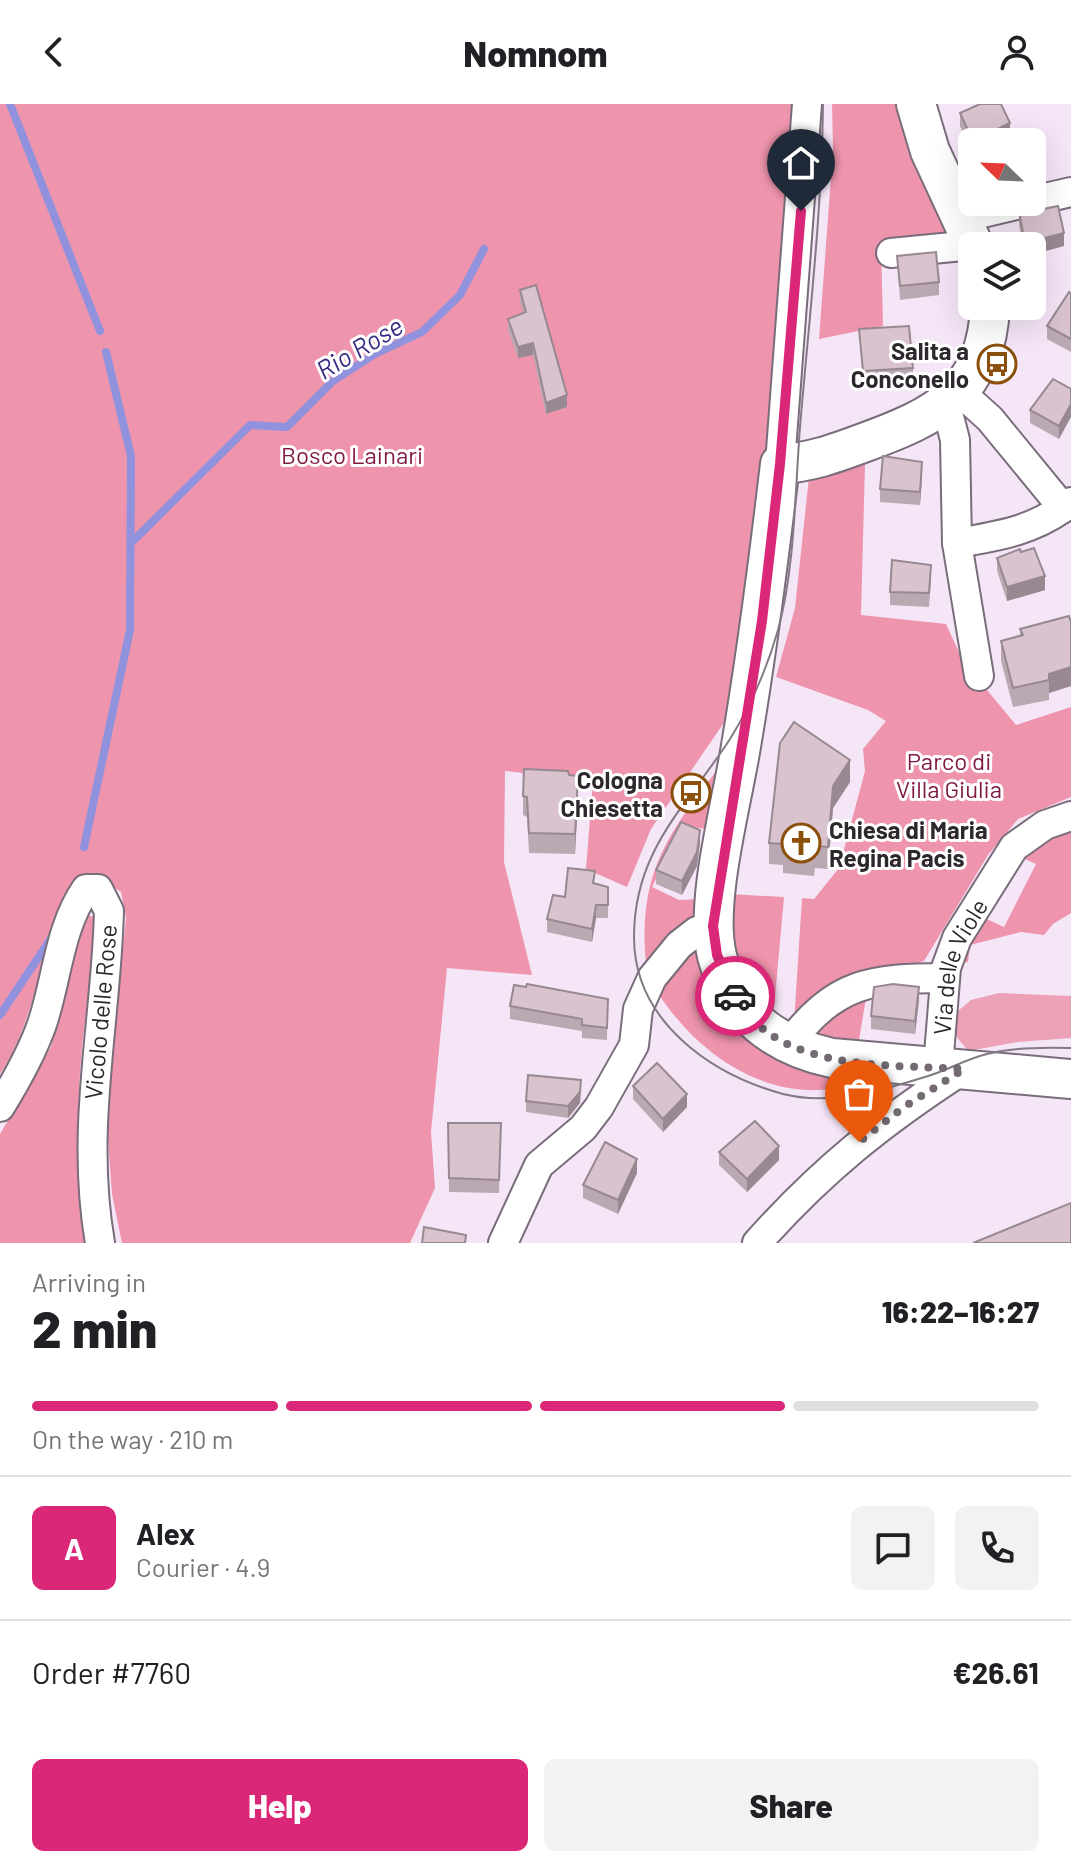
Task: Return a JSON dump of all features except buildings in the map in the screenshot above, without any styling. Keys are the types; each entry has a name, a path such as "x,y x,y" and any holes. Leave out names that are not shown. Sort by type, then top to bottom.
{"main road":[{"path":"916,104 922,130 967,232"},
{"path":"987,320 981,356 953,398 917,424 829,455 780,464 762,621 713,926 724,977 738,1001 760,1028 788,1045 832,1058 1071,1079"}],"street":[{"path":"780,464 807,104"},
{"path":"1046,198 1071,192"},
{"path":"976,232 1005,216"},
{"path":"891,253 958,238"},
{"path":"953,398 990,419 1067,505 1043,523 1009,535 957,543"},
{"path":"953,398 957,543 979,676"},
{"name":"Via delle Viole","path":"951,1068 945,978 957,938 1008,855 1026,836 1071,816"},
{"name":"Vicolo delle Rose","path":"0,1107 41,1025 75,909 86,889 98,889 109,911 90,1134 92,1191 100,1243"},
{"path":"503,1243 539,1165 583,1128 599,1107 634,1045 640,999 652,978 679,945 697,931 713,926"},
{"path":"788,1045 809,1017 863,984 887,978 945,978"},
{"path":"757,1243 830,1166 951,1068"}],"shaded area":[{"path":"999,993 1071,996 1071,1038 1018,1042 968,1051 956,1036 953,1015 971,1000"}],"green space":[{"name":"Bosco Lainari","path":"0,104 795,104 771,447 743,695 651,829 627,887 586,869 593,781 505,771 504,862 532,975 447,968 431,1132 435,1188 410,1243 122,1243 112,1194 106,1112 126,918 121,892 98,877 72,885 53,932 22,1029 0,1074"},
{"path":"832,104 900,104 950,233 881,240 883,326 819,339 833,150"},
{"name":"Parco di Villa Giulia","path":"865,464 861,615 946,624 963,661 1016,725 1071,707 1071,797 1018,819 988,855 924,961 869,980 859,1040 826,1037 794,1023 802,898 814,899 839,868 865,771 863,749 886,721 868,710 776,677 795,608 809,477"},
{"path":"733,749 716,830 683,826 652,887 679,900 703,899 700,921 646,964 645,929 654,871 678,823"},
{"name":"Parco di Villa Giulia","path":"1071,821 1071,913 1053,924 1044,935 1021,932 970,945 968,962 956,964 978,915 1004,927 1036,864 1014,854"},
{"path":"730,894 784,897 773,1020 730,957"},
{"path":"86,914 96,918 78,1105 79,1174 86,1243 0,1243 0,1134 51,1047"},
{"path":"705,937 741,1019 912,1073 843,1088 794,1089 746,1074 724,1061 685,1028 654,987"}],"waterway":[{"name":"Rio Rose","path":"10,104 100,331"},
{"name":"Rio Rose","path":"130,544 250,425 287,427 333,381 375,354 422,332 460,295 484,249"},
{"name":"Rio Rose","path":"84,847 130,630 131,456 106,352"},
{"name":"Rio Rose","path":"0,1015 54,934"}],"tram line":[{"path":"823,104 820,185 794,529 784,606 769,659 745,713 653,854 636,906 634,937 637,967 647,994 681,1040 729,1073 783,1094 819,1098 856,1095 935,1074 997,1052 1071,1048"}],"way so far":[{"path":"735,996 760,1028 805,1052 832,1058 964,1069 904,1107 859,1142"}],"place":[{"name":"Salita a Conconello","path":"997,364"},
{"name":"Cologna Chiesetta","path":"691,793"},
{"name":"Chiesa di Maria Regina Pacis","path":"801,843"}],"route":[{"path":"735,996 724,977 717,955 713,926 762,621 780,464 801,211"}]}
